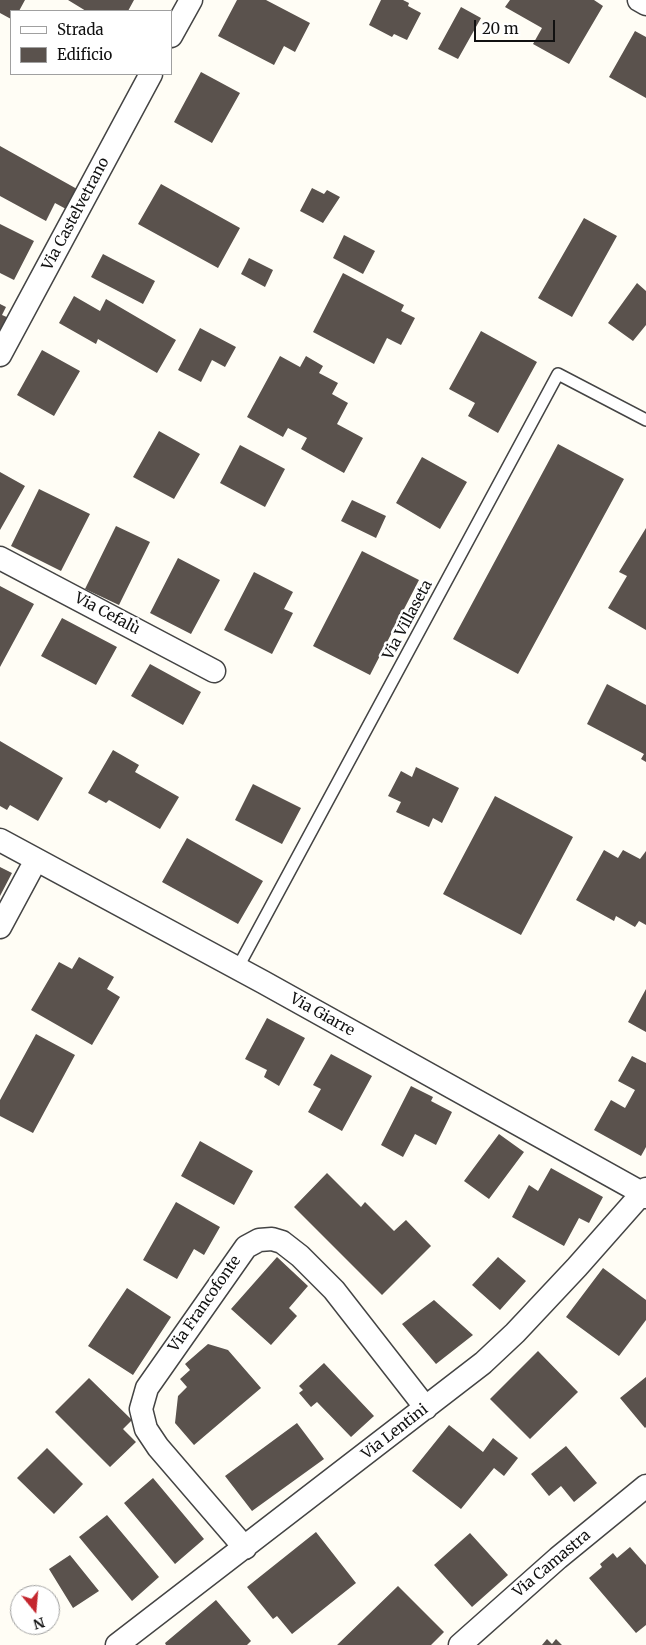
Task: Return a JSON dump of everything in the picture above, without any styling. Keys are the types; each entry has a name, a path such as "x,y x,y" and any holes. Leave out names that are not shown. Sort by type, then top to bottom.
{"street":[{"path":"172,34 191,0"},
{"path":"639,0 646,4"},
{"name":"Via Castelvetrano","path":"0,355 150,75"},
{"name":"Via Cefalù","path":"0,558 214,671"},
{"name":"Via Giarre","path":"0,840 645,1193"},
{"path":"0,926 36,860"},
{"name":"Via Lentini","path":"117,1645 468,1375 516,1333 645,1193"},
{"name":"Via Francofonte","path":"245,1548 158,1447 146,1429 141,1409 142,1400 150,1384 246,1248 259,1240 272,1239 282,1242 300,1256 334,1290 426,1408"},
{"name":"Via Camastra","path":"460,1645 544,1570 646,1486"}],"lane":[{"name":"Via Villaseta","path":"237,969 558,374 646,420"}],"building":[{"path":"0,0 25,0 20,10 10,10 10,18 0,13"},
{"path":"68,0 134,0 129,10 84,10"},
{"path":"237,0 266,0 310,23 295,52 284,46 274,65 218,36"},
{"path":"381,0 403,0 409,3 408,6 421,13 407,40 394,34 392,37 369,25"},
{"path":"510,0 594,0 603,6 569,64 533,44 542,28 505,7"},
{"path":"461,7 481,18 458,59 438,49"},
{"path":"635,31 646,37 646,98 609,77"},
{"path":"201,72 240,93 212,143 174,122"},
{"path":"0,146 77,189 66,209 55,203 46,221 0,196"},
{"path":"161,184 240,228 218,268 138,224"},
{"path":"312,188 324,194 327,190 340,197 323,223 300,211"},
{"path":"584,218 617,236 572,317 538,298"},
{"path":"0,224 34,241 14,280 0,273"},
{"path":"344,235 375,251 363,274 333,258"},
{"path":"103,254 155,281 143,304 91,277"},
{"path":"249,258 273,270 265,287 241,274"},
{"path":"343,273 404,305 401,311 415,318 401,345 387,338 374,364 313,332"},
{"path":"637,283 646,291 646,325 633,341 608,323"},
{"path":"74,296 100,311 106,299 176,340 157,373 98,339 96,344 59,323"},
{"path":"0,304 6,307 2,315 9,318 0,335"},
{"path":"200,328 236,347 225,367 212,360 201,382 178,370"},
{"path":"481,331 537,362 498,433 468,416 475,403 449,389"},
{"path":"42,350 80,371 54,416 17,395"},
{"path":"280,356 300,367 306,356 323,366 319,373 338,383 332,394 348,403 337,424 363,438 344,473 301,449 307,438 288,428 283,437 247,417"},
{"path":"159,431 200,454 174,499 133,477"},
{"path":"558,444 624,479 518,674 453,639"},
{"path":"240,445 285,469 265,507 220,483"},
{"path":"422,457 467,482 440,529 396,503"},
{"path":"0,472 25,486 0,530"},
{"path":"39,489 90,514 61,571 11,546"},
{"path":"352,500 386,516 376,538 341,521"},
{"path":"116,526 150,542 119,605 85,589"},
{"path":"646,528 646,630 608,608 627,576 619,572"},
{"path":"362,551 419,580 370,675 313,646"},
{"path":"178,558 220,580 191,634 150,613"},
{"path":"254,572 293,592 284,609 293,613 272,654 224,630"},
{"path":"0,586 34,604 0,667"},
{"path":"62,618 117,647 96,685 41,656"},
{"path":"150,664 201,692 183,725 131,696"},
{"path":"607,684 646,705 646,762 641,759 644,754 587,724"},
{"path":"0,741 63,778 38,821 10,805 7,810 0,806"},
{"path":"113,750 139,765 135,772 179,797 160,829 109,800 106,803 88,793"},
{"path":"416,767 459,788 442,823 433,818 429,827 396,812 401,802 388,796 401,771 412,777"},
{"path":"253,784 301,808 282,844 235,820"},
{"path":"495,796 573,837 521,935 443,894"},
{"path":"187,838 263,881 238,924 162,882"},
{"path":"604,850 618,858 623,850 640,859 646,851 646,925 639,921 635,927 616,916 614,921 576,900"},
{"path":"0,867 12,873 0,896"},
{"path":"79,957 114,977 107,989 120,997 92,1045 31,1010 59,962 72,969"},
{"path":"646,989 646,1032 628,1022"},
{"path":"267,1018 305,1038 279,1086 264,1077 267,1070 245,1059"},
{"path":"36,1034 75,1055 33,1133 0,1116 0,1100"},
{"path":"331,1054 372,1076 342,1131 308,1112 321,1089 313,1085"},
{"path":"632,1056 646,1063 646,1147 641,1156 594,1130 611,1100 625,1108 635,1090 618,1081"},
{"path":"411,1086 433,1097 431,1101 452,1112 436,1145 415,1134 403,1157 381,1145"},
{"path":"499,1134 524,1152 489,1199 464,1181"},
{"path":"200,1141 253,1171 234,1205 181,1176"},
{"path":"551,1168 603,1197 589,1223 579,1218 564,1246 512,1217 529,1185 538,1191"},
{"path":"327,1173 361,1207 365,1202 394,1231 406,1220 431,1246 382,1295 294,1207"},
{"path":"176,1202 220,1227 204,1255 194,1249 177,1279 143,1260"},
{"path":"277,1257 308,1286 289,1308 297,1316 271,1345 231,1309"},
{"path":"498,1257 526,1281 500,1310 472,1285"},
{"path":"603,1268 646,1300 646,1320 619,1356 566,1317"},
{"path":"127,1288 171,1317 133,1375 88,1346"},
{"path":"434,1300 473,1335 436,1364 402,1324"},
{"path":"208,1344 228,1350 261,1388 194,1445 175,1423 178,1396 187,1387 180,1379 190,1370 185,1364"},
{"path":"538,1351 578,1392 530,1439 490,1399"},
{"path":"324,1363 374,1416 351,1437 317,1402 311,1407 299,1393 303,1390 299,1386"},
{"path":"646,1377 646,1427 645,1428 620,1398"},
{"path":"89,1378 132,1420 123,1429 136,1442 110,1467 55,1412"},
{"path":"297,1423 324,1459 252,1511 225,1476"},
{"path":"449,1425 483,1452 493,1438 518,1458 504,1476 494,1468 461,1509 412,1471"},
{"path":"566,1446 597,1483 574,1502 561,1486 549,1496 531,1474"},
{"path":"47,1448 83,1484 54,1514 17,1478"},
{"path":"153,1478 204,1539 175,1564 124,1503"},
{"path":"107,1515 159,1577 132,1601 79,1537"},
{"path":"316,1532 356,1583 292,1634 277,1616 273,1619 247,1587"},
{"path":"470,1533 508,1575 472,1607 434,1565"},
{"path":"630,1547 646,1565 646,1625 636,1633 589,1578 602,1567 600,1564 613,1553 617,1558"},
{"path":"70,1555 99,1591 73,1608 49,1569"},
{"path":"398,1586 444,1632 431,1645 337,1645"},
{"path":"216,1600 251,1641 247,1645 166,1645 165,1643"},
{"path":"547,1639 552,1644 556,1639 562,1645 542,1645"}]}
